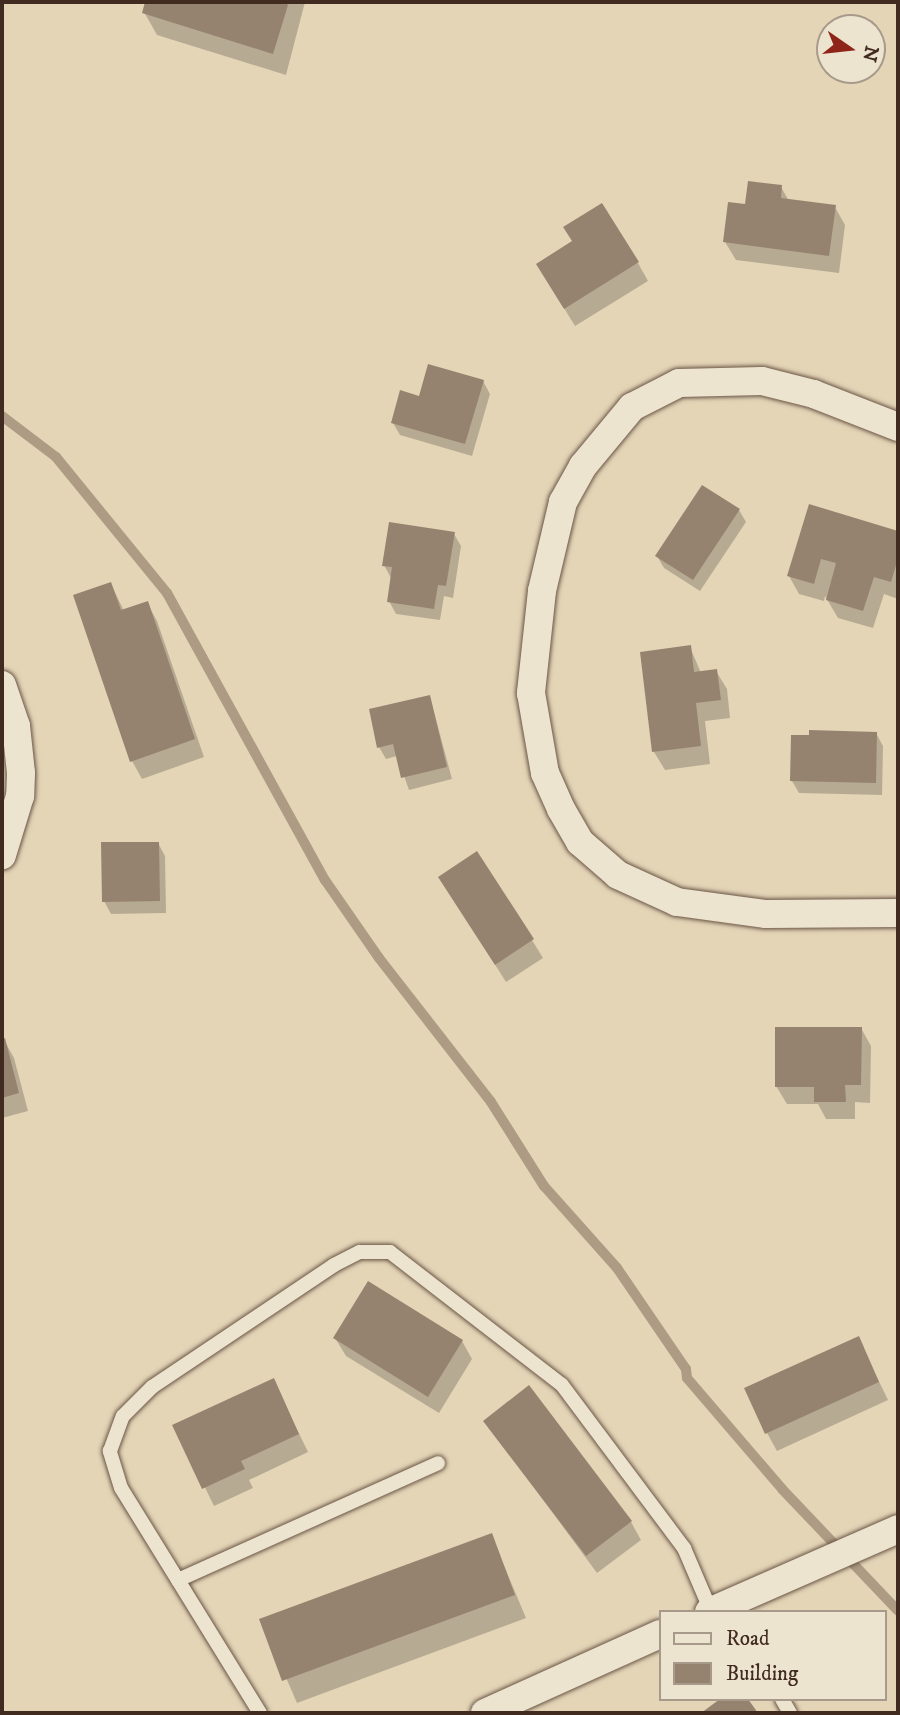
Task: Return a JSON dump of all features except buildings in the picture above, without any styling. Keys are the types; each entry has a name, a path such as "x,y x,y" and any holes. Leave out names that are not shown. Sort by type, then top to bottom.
{"street":[{"path":"898,427 814,394 762,381 679,383 632,407 583,466 563,502 542,591 531,693 545,773 561,809 580,842 618,874 689,903 766,914 898,913"},
{"path":"2,685 16,726 21,773 20,796 2,855"},
{"path":"719,1610 793,1574 898,1529"},
{"path":"485,1713 659,1634"}],"lane":[{"path":"260,1713 121,1488 110,1451 123,1416 152,1387 334,1265 360,1252 390,1252 562,1385 684,1548 719,1610"},
{"path":"178,1580 438,1463"}],"waterway":[{"path":"2,416 56,457 167,593 325,880 379,958 491,1102 544,1186 617,1268 686,1369 687,1378 782,1489 898,1611"}]}
